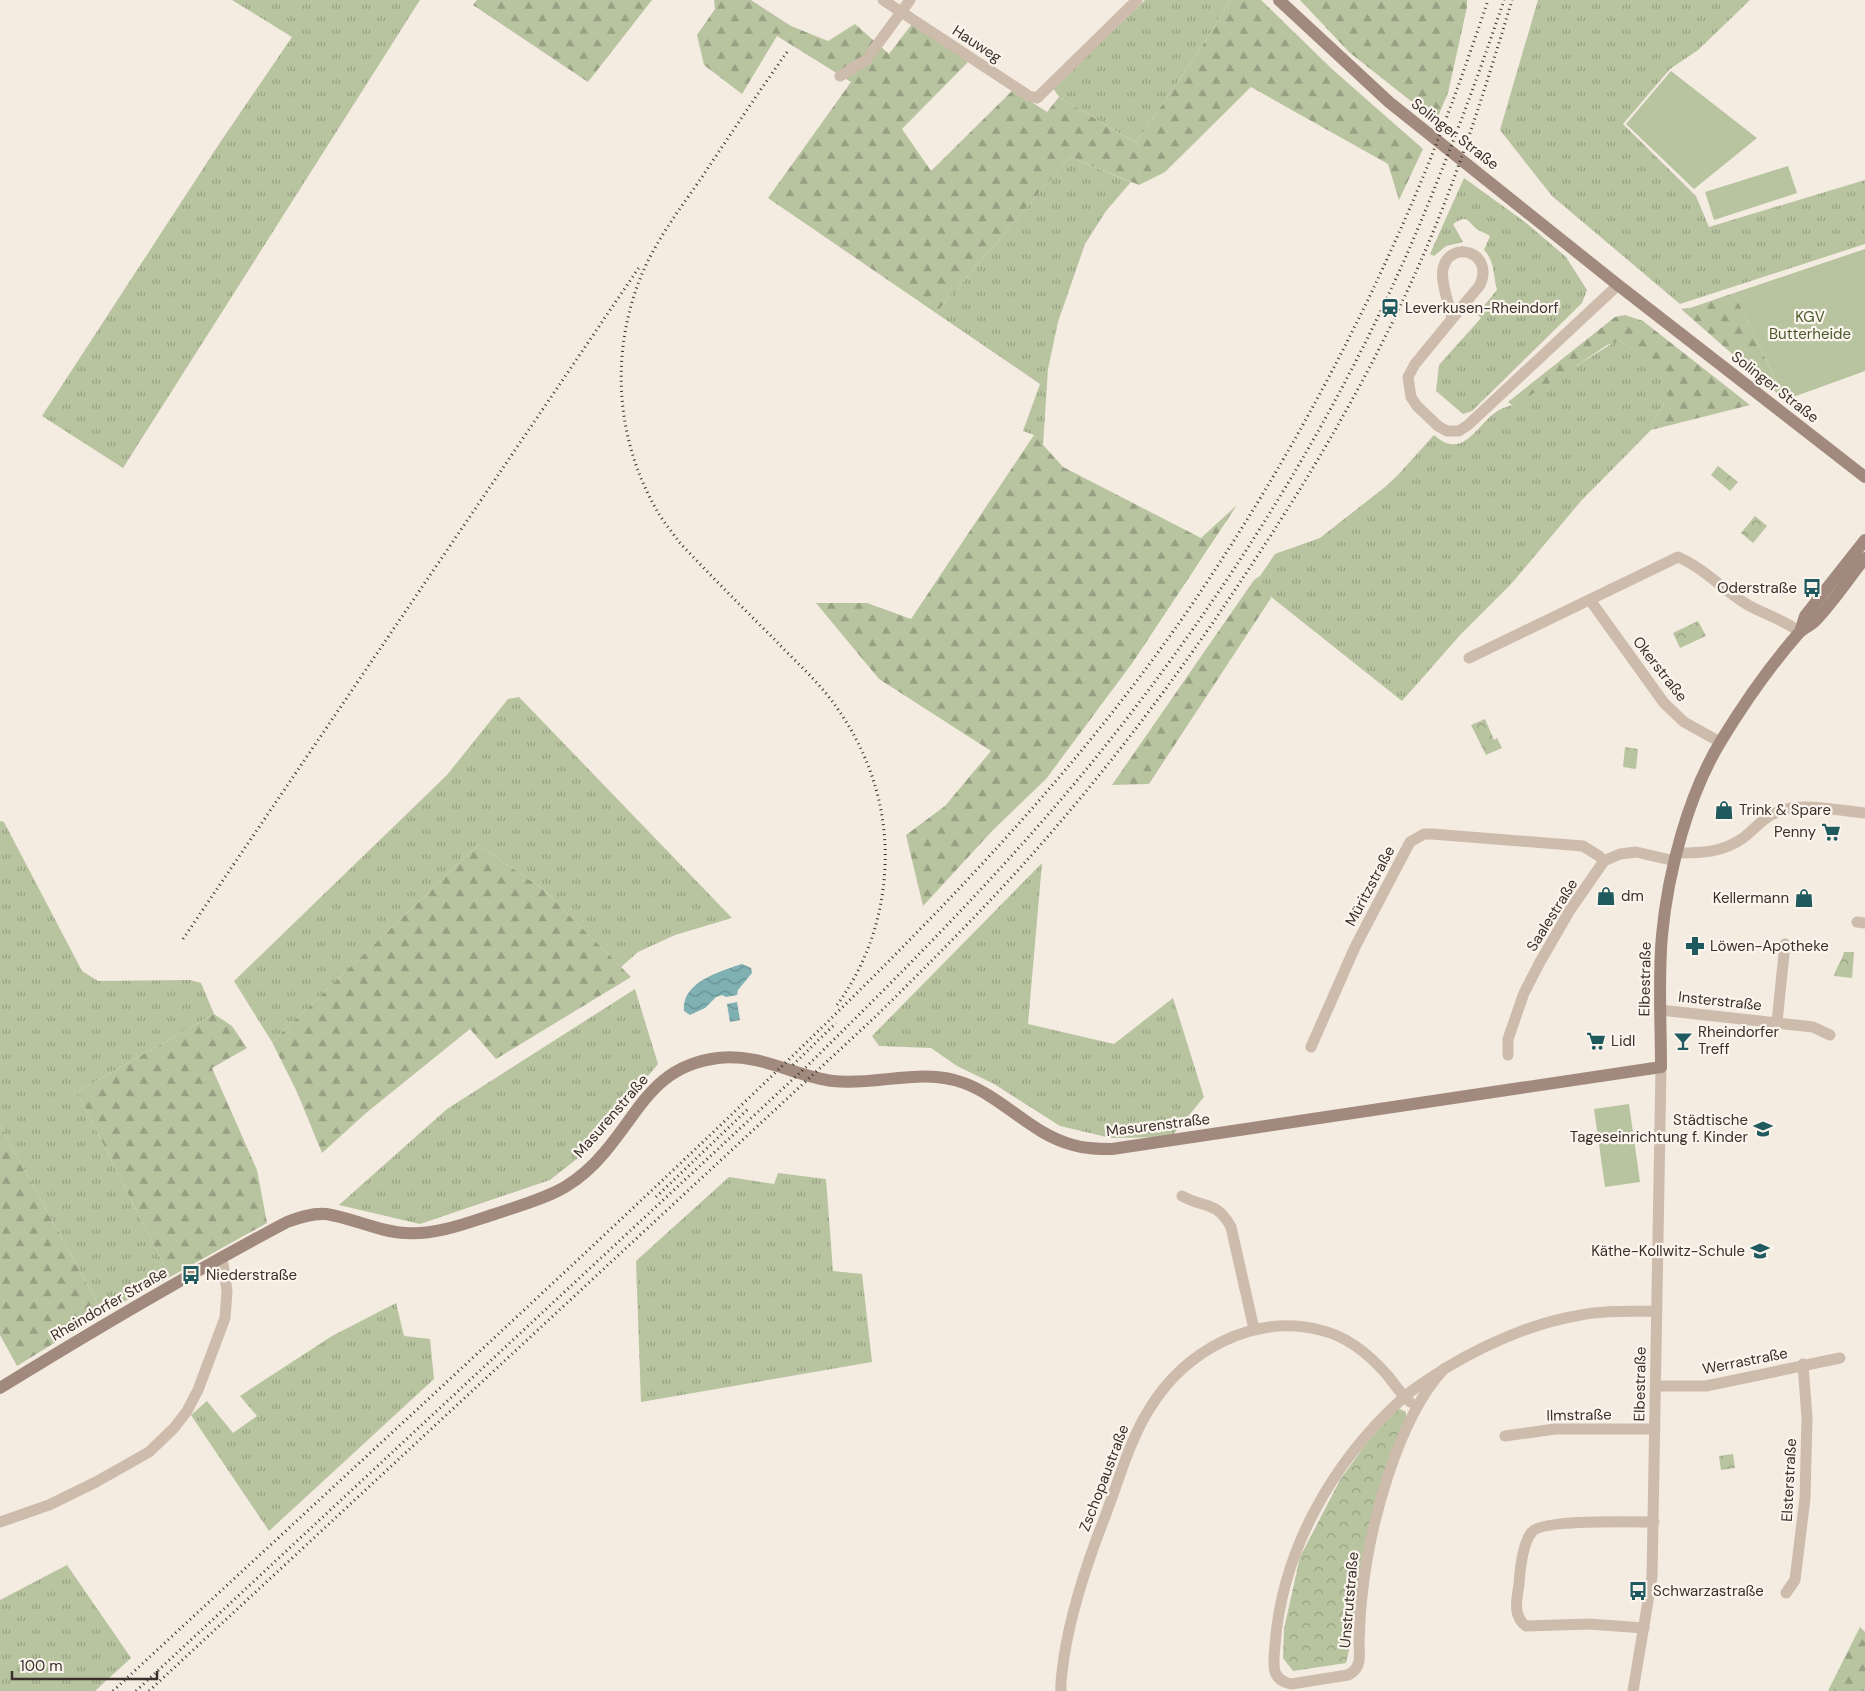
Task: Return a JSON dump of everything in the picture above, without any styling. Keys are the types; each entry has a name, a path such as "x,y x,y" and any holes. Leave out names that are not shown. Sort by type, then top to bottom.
{"main road":[{"name":"Solinger Straße","path":"1279,0 1356,73 1433,138 1618,286 1865,477"},
{"name":"Elbestraße","path":"1800,632 1805,616 1865,540"},
{"name":"Elbestraße","path":"1662,1067 1660,1010 1662,936 1676,857 1685,821 1698,788 1720,742 1749,699 1800,632 1815,621 1865,558"},
{"name":"Masurenstraße","path":"405,1233 419,1234 445,1230 533,1201 564,1187 585,1172 604,1154 642,1101 656,1086 668,1077 692,1065 718,1058 756,1059 821,1078 842,1082 861,1082 916,1076 960,1081 984,1091 1030,1124 1058,1140 1092,1149 1112,1149 1662,1067"},
{"name":"Rheindorfer Straße","path":"0,1388 89,1333 287,1222 317,1214 334,1216 384,1230 405,1233"}],"street":[{"name":"Hauweg","path":"883,0 1029,96 1037,98 1137,0"},
{"path":"840,76 866,60 910,0"},
{"path":"1452,319 1443,280 1443,270 1446,262 1452,255 1460,251 1467,251 1475,254 1480,261 1483,278 1480,285 1415,364 1408,377 1411,397 1417,406 1438,426 1447,431 1459,431 1496,400 1618,286"},
{"path":"1469,658 1678,557 1689,562 1749,605 1787,622 1800,632"},
{"name":"Okerstraße","path":"1590,600 1664,703 1684,722 1720,742"},
{"path":"1604,861 1620,854 1636,852 1676,857 1723,849 1743,838 1763,819 1781,810 1802,807 1865,813"},
{"name":"Müritzstraße","path":"1311,1047 1369,919 1410,842 1416,838 1432,834 1582,846 1604,861"},
{"name":"Saalestraße","path":"1508,1055 1508,1039 1524,993 1570,910 1604,861"},
{"name":"Insterstraße","path":"1777,1022 1785,944"},
{"name":"Insterstraße","path":"1660,1010 1813,1026 1830,1035"},
{"name":"Elbestraße","path":"1633,1691 1651,1590 1654,1522 1662,1067"},
{"path":"1182,1196 1194,1202 1208,1204 1217,1209 1225,1216 1231,1227 1254,1329"},
{"path":"0,1522 49,1504 96,1482 149,1452 174,1428 187,1411 198,1390 225,1318 227,1291 223,1264 220,1259"},
{"name":"Unstrutstraße","path":"1444,1369 1430,1384 1417,1408 1391,1467 1371,1537 1361,1603 1359,1661 1354,1672 1348,1675 1291,1684 1283,1682 1276,1676 1274,1667 1276,1632 1293,1559 1323,1494 1351,1454 1376,1424 1404,1397 1444,1369 1498,1340 1540,1324 1582,1314 1657,1311"},
{"name":"Zschopaustraße","path":"1061,1691 1071,1617 1092,1552 1142,1422 1160,1392 1179,1371 1207,1350 1254,1329 1280,1326 1320,1330 1339,1337 1372,1359 1404,1397 1417,1408"},
{"name":"Werrastraße","path":"1656,1386 1706,1386 1803,1364 1840,1358"},
{"name":"Elsterstraße","path":"1786,1593 1796,1580 1805,1498 1806,1418 1803,1364"},
{"name":"Ilmstraße","path":"1505,1436 1555,1428 1655,1429"},
{"path":"1644,1628 1589,1624 1526,1626 1519,1621 1516,1612 1517,1601 1524,1553 1532,1531 1539,1526 1563,1523 1654,1522"}],"green space":[{"path":"232,0 420,0 123,468 42,416 221,141 292,37"},
{"path":"477,0 652,0 588,82 473,5"},
{"path":"714,0 751,0 791,26 828,41 855,24 889,54 912,24 969,61 902,129 931,171 1013,90 1047,112 1059,97 1136,143 1203,45 1230,0 1261,0 1332,69 1423,149 1399,200 1388,164 1251,87 1165,172 1139,185 1070,157 936,313 768,198 851,82 777,36 742,94 704,65 697,35 715,9"},
{"path":"1145,0 1230,0 1203,45 1136,143 1059,97 1053,88"},
{"path":"1300,0 1467,0 1448,93 1436,121 1349,52"},
{"path":"1538,0 1750,0 1698,50 1670,69 1623,124 1696,196 1709,227 1865,180 1865,244 1680,304 1552,196 1500,130"},
{"path":"1671,71 1757,138 1694,189 1626,124"},
{"path":"1070,157 1131,182 1106,211 1085,244 1058,322 1048,369 1043,445 1034,435 1023,431 1040,384 936,313"},
{"path":"1788,166 1797,193 1714,220 1705,192"},
{"path":"1464,178 1525,222 1566,257 1587,290 1582,303 1472,411 1463,414 1436,391 1439,365 1481,318 1477,314 1497,290 1492,264 1484,250 1490,236 1478,230 1467,220 1462,219 1453,224 1463,242 1446,246 1434,256 1430,254"},
{"name":"KGV Butterheide","path":"1865,249 1865,371 1785,400 1734,293"},
{"path":"1734,293 1785,400 1681,309 1690,308"},
{"path":"1625,315 1643,321 1750,405 1651,430 1652,424 1669,392 1670,385 1667,372 1620,341 1607,345 1513,406 1508,402 1615,317"},
{"path":"1616,341 1620,341 1668,372 1670,379 1669,392 1652,424 1651,430 1581,501 1512,583 1461,634 1402,701 1265,592 1260,576 1275,554 1320,538 1385,487 1434,435 1445,442 1454,444 1463,442 1493,414 1513,405"},
{"path":"1034,435 1063,467 1201,538 1237,505 1133,662 1046,779 993,830 923,906 906,835 945,806 991,751 879,679 816,603 867,603 911,619"},
{"path":"1718,466 1738,482 1730,491 1711,475"},
{"path":"1755,516 1767,526 1753,543 1741,533"},
{"path":"1260,576 1271,598 1149,784 1112,785 1254,580"},
{"path":"1698,621 1706,636 1680,648 1673,633"},
{"path":"519,697 732,918 675,935 638,952 621,967 543,889 478,845 272,1042 234,981 447,775 508,699"},
{"path":"1485,719 1494,740 1497,738 1502,748 1486,755 1471,725"},
{"path":"1625,747 1638,749 1636,769 1623,767"},
{"path":"0,821 4,822 82,971 98,981 190,980 201,983 214,1014 77,1092 170,1277 103,1313 0,1125"},
{"path":"478,845 543,889 631,977 496,1059 470,1029 366,1113 322,1153 297,1092 272,1042"},
{"path":"1042,863 1028,1024 1114,1044 1173,998 1204,1097 1171,1137 1111,1138 1060,1126 994,1084 957,1066 931,1048 879,1046 872,1036"},
{"path":"1844,952 1854,952 1852,978 1834,976"},
{"path":"635,989 658,1064 583,1154 550,1180 420,1224 339,1205 447,1109"},
{"path":"214,1014 232,1026 247,1048 212,1068 257,1170 267,1223 170,1277 77,1092"},
{"path":"1629,1104 1640,1182 1605,1187 1594,1109"},
{"path":"0,1125 103,1313 17,1366 0,1335"},
{"path":"778,1173 826,1179 833,1271 862,1274 872,1362 641,1402 636,1261 729,1177 774,1184"},
{"path":"396,1303 404,1336 430,1339 434,1379 269,1531 191,1415 207,1401 233,1433 257,1416 240,1396 332,1336"},
{"path":"1400,1409 1406,1412 1406,1418 1362,1562 1346,1663 1293,1671 1283,1658 1284,1629 1300,1557 1340,1480 1365,1445 1395,1411"},
{"path":"1733,1454 1735,1468 1721,1470 1719,1456"},
{"path":"67,1565 131,1658 95,1691 0,1691 0,1600"},
{"path":"1860,1627 1865,1632 1865,1691 1828,1691"}],"water":[{"path":"742,964 751,968 752,973 738,990 737,995 716,997 705,1008 690,1015 684,1011 685,1001 695,985 714,974"},
{"path":"737,1002 740,1020 730,1022 727,1004"}],"railway":[{"path":"113,1691 558,1278 840,1010 970,877 1092,737 1149,664 1203,588 1266,489 1323,388 1376,284 1423,177 1457,89 1488,0"},
{"path":"136,1691 806,1067 957,915 1029,836 1098,755 1187,637 1229,576 1307,451 1343,386 1376,321 1420,223 1458,128 1504,0"},
{"path":"149,1691 875,1017 990,900 1083,795 1160,696 1233,593 1323,451 1364,378 1402,303 1446,200 1481,101 1512,0"},
{"path":"787,52 672,221 645,267 633,298 626,329 622,361 622,392 625,424 633,455 644,485 661,518 679,542 824,691 853,733 873,780 880,804 884,829 885,854 882,897 874,930 863,961 837,1005"},
{"path":"183,939 640,266"},
{"path":"793,1065 836,1023"},
{"path":"656,1197 748,1109"}],"place":[{"name":"Leverkusen-Rheindorf","path":"1390,308"},
{"name":"Oderstraße","path":"1812,588"},
{"name":"Trink & Spare","path":"1724,810"},
{"name":"Penny","path":"1831,832"},
{"name":"dm","path":"1606,896"},
{"name":"Kellermann","path":"1804,898"},
{"name":"Löwen-Apotheke","path":"1695,946"},
{"name":"Lidl","path":"1596,1041"},
{"name":"Rheindorfer Treff","path":"1683,1041"},
{"name":"Städtische Tageseinrichtung f. Kinder","path":"1763,1129"},
{"name":"Käthe-Kollwitz-Schule","path":"1760,1251"},
{"name":"Niederstraße","path":"191,1275"},
{"name":"Schwarzastraße","path":"1638,1591"}]}
